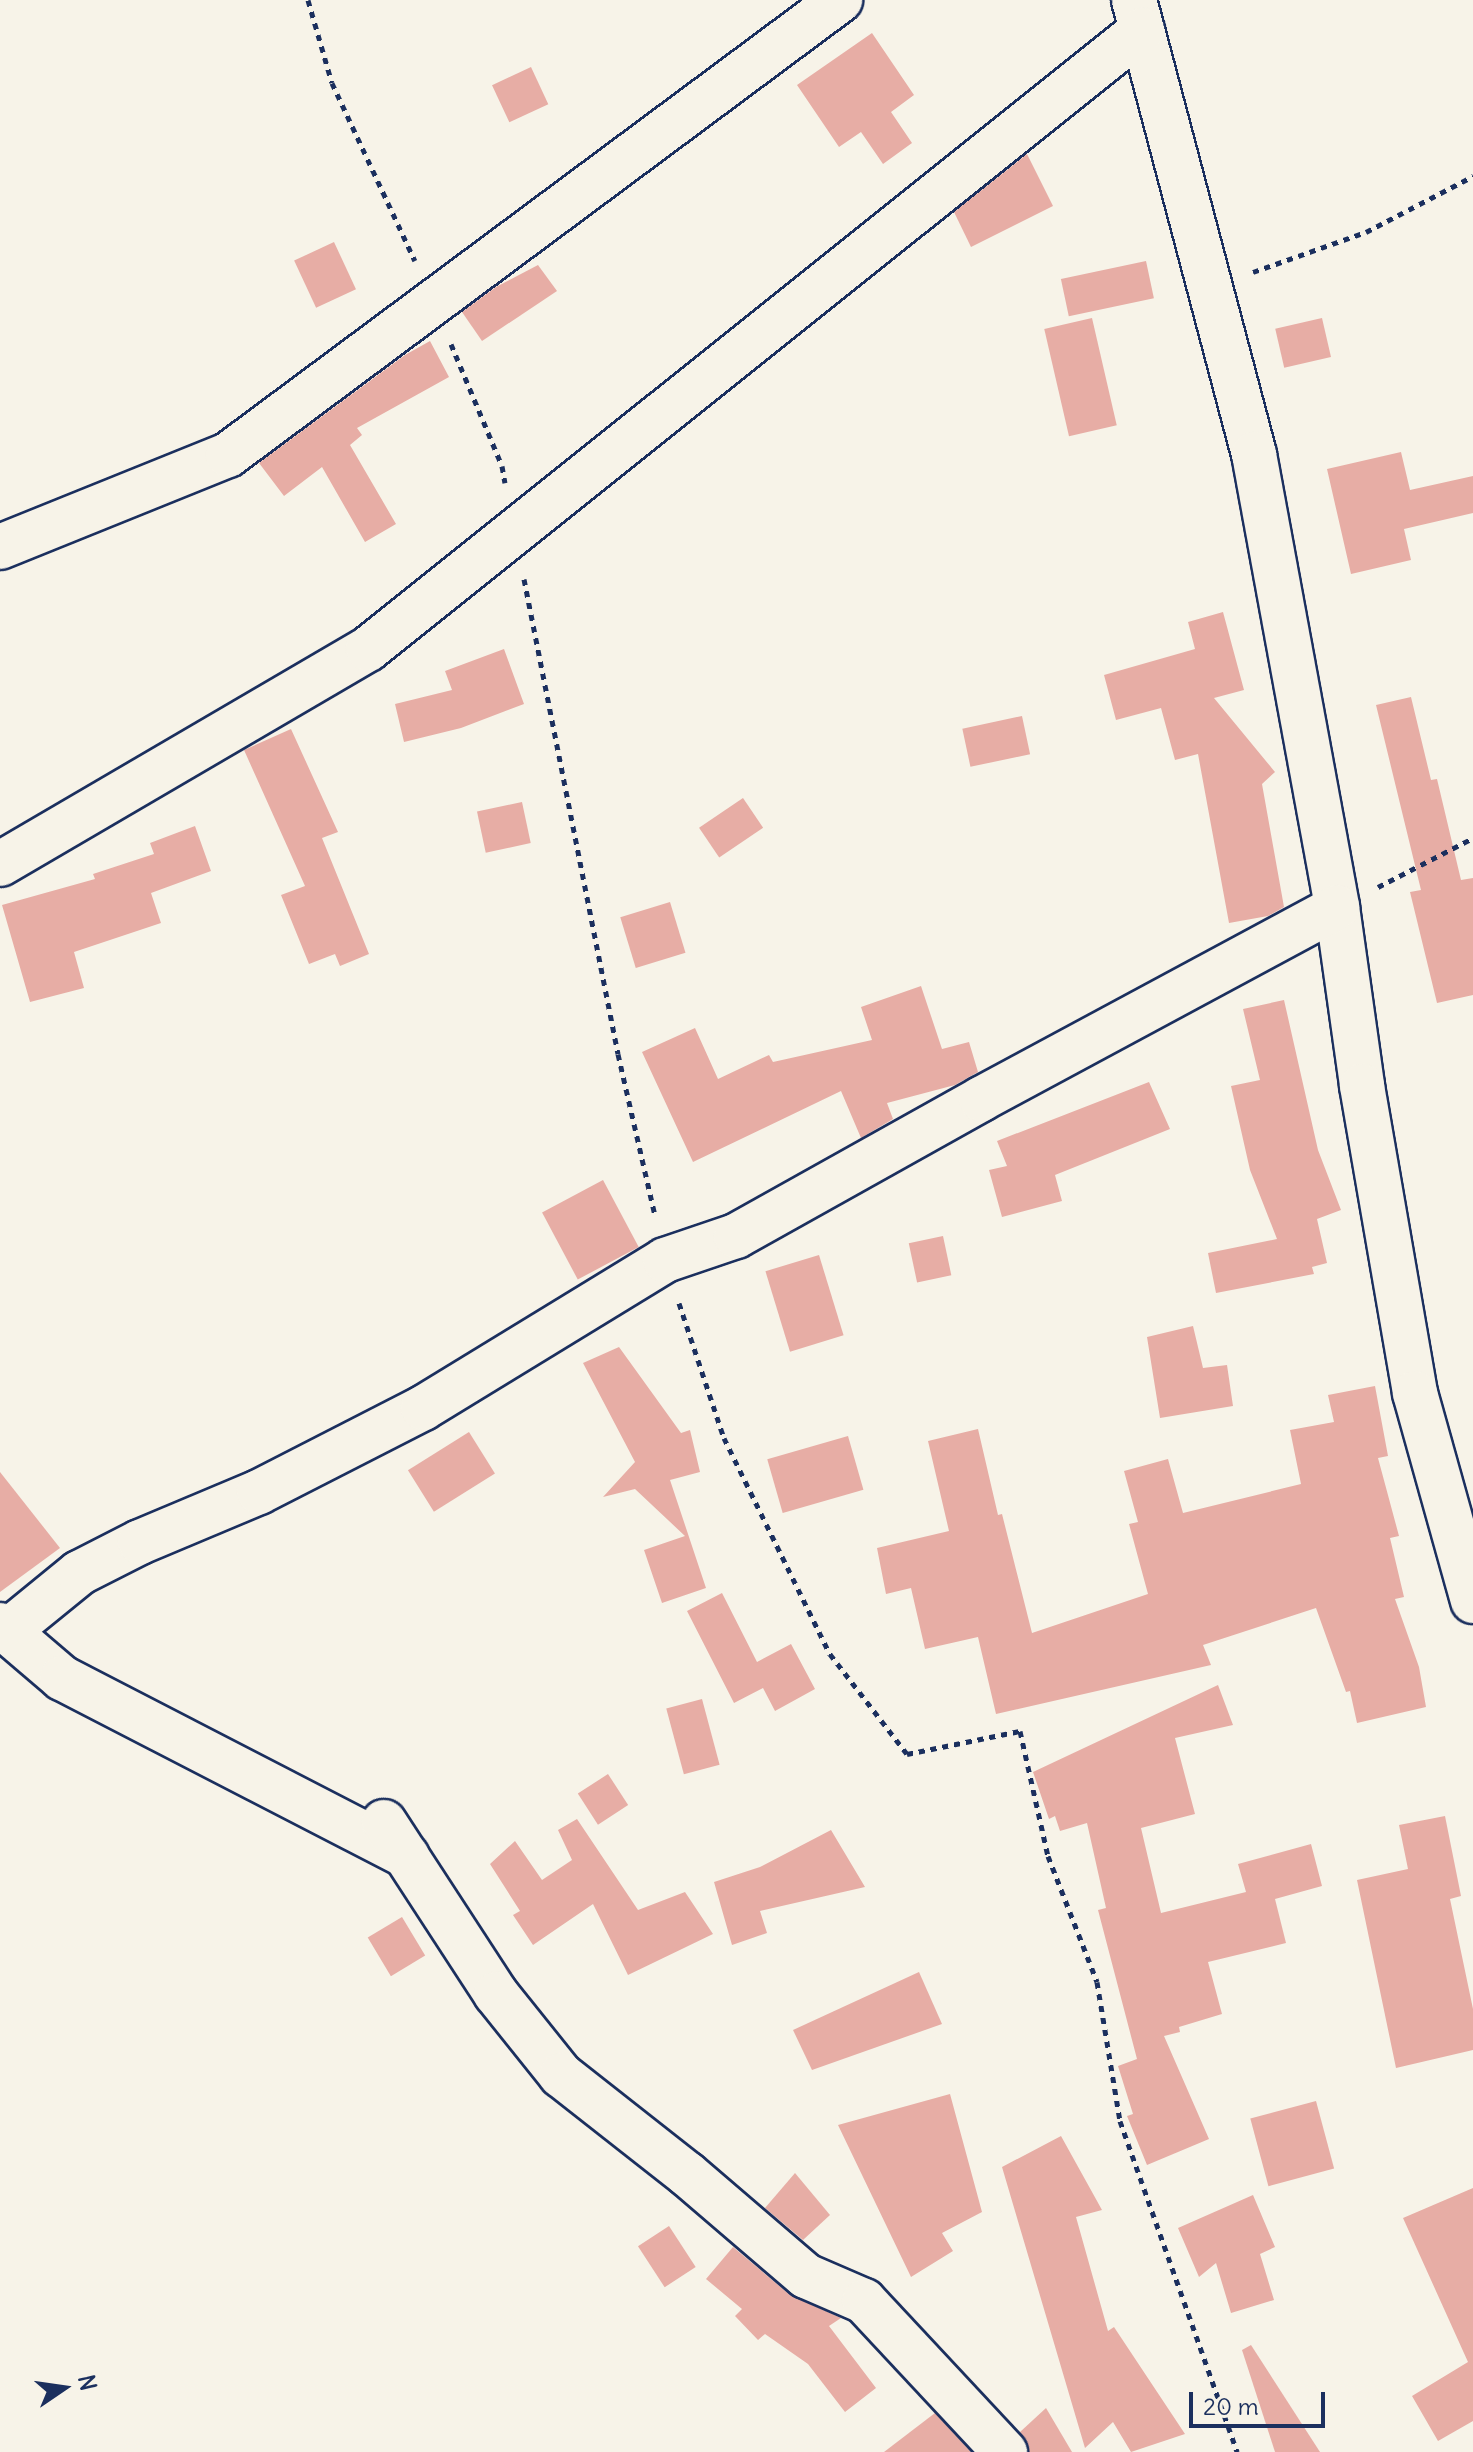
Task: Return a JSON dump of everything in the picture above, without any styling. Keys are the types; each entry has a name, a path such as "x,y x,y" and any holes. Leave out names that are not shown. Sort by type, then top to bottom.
{"street":[{"path":"0,547 228,455 840,0"},
{"path":"0,864 368,649 515,532 1138,15 1254,454 1337,907 1362,1086 1415,1393 1473,1601"},
{"path":"1005,2452 864,2301 806,2276 687,2174 561,2075 496,1994 396,1839 62,1678 4,1628 79,1573 140,1542 259,1492 423,1408 665,1260 736,1236 981,1099 1337,907"}],"path":[{"path":"308,0 332,83 434,304 502,466 618,1054 665,1260 724,1438 830,1654 907,1754 1020,1731 1048,1856 1097,1982 1120,2121 1237,2452"},
{"path":"1211,287 1366,232 1473,176"},
{"path":"1337,907 1473,838"}],"building":[{"path":"872,33 914,95 891,112 912,143 883,164 861,132 839,147 797,85"},
{"path":"531,67 548,104 509,122 492,85"},
{"path":"1027,154 1053,206 971,247 954,212"},
{"path":"334,242 356,289 316,308 294,261"},
{"path":"1146,261 1154,298 1069,316 1061,279"},
{"path":"538,265 557,291 482,341 462,312 496,287"},
{"path":"1092,318 1117,425 1069,436 1044,329"},
{"path":"1322,318 1331,357 1284,368 1275,329"},
{"path":"430,341 449,377 357,428 362,435 350,445 396,524 365,542 322,467 284,496 259,463 405,355"},
{"path":"1401,452 1410,490 1473,476 1473,513 1404,529 1411,560 1351,574 1327,469"},
{"path":"1223,612 1244,690 1214,698 1275,772 1262,784 1284,907 1268,916 1229,923 1198,754 1175,760 1161,708 1116,720 1104,675 1195,649 1188,622"},
{"path":"504,649 524,704 461,728 404,742 395,704 452,690 445,671"},
{"path":"1411,697 1431,780 1437,779 1461,880 1473,878 1473,995 1437,1003 1410,892 1421,890 1376,705"},
{"path":"1022,716 1030,754 970,767 962,729"},
{"path":"291,729 338,832 322,838 369,954 340,966 335,954 309,964 281,895 305,886 244,750"},
{"path":"743,798 763,828 719,857 699,828"},
{"path":"522,802 531,843 486,853 477,812"},
{"path":"195,826 211,871 151,893 161,923 74,952 84,988 30,1002 2,905 95,879 93,874 154,854 150,843"},
{"path":"670,902 685,953 636,968 620,917"},
{"path":"921,986 942,1049 969,1042 978,1072 955,1085 887,1103 893,1119 861,1138 841,1091 693,1162 642,1052 695,1028 718,1079 769,1055 773,1062 872,1040 861,1007"},
{"path":"1284,1000 1318,1150 1341,1210 1317,1219 1327,1263 1312,1267 1314,1274 1216,1293 1208,1253 1277,1239 1250,1170 1231,1086 1260,1080 1243,1009"},
{"path":"1149,1082 1170,1129 1055,1175 1062,1201 1002,1217 989,1170 1007,1166 997,1141"},
{"path":"603,1180 639,1247 578,1279 542,1212"},
{"path":"943,1236 951,1275 917,1282 909,1243"},
{"path":"819,1255 844,1335 790,1352 765,1271"},
{"path":"1193,1326 1203,1368 1227,1365 1233,1406 1160,1418 1147,1337"},
{"path":"619,1347 681,1433 690,1430 700,1472 670,1480 706,1588 662,1603 644,1550 685,1536 635,1489 603,1497 635,1462 583,1363"},
{"path":"1375,1386 1388,1456 1378,1458 1399,1536 1390,1538 1404,1597 1395,1599 1419,1667 1426,1707 1357,1723 1350,1691 1346,1692 1316,1608 1203,1645 1211,1665 996,1714 978,1637 925,1649 911,1588 886,1594 877,1548 949,1531 928,1441 978,1429 998,1515 1002,1514 1032,1633 1148,1594 1129,1524 1138,1522 1124,1471 1168,1459 1183,1513 1301,1484 1290,1430 1334,1422 1328,1395"},
{"path":"469,1432 495,1474 434,1512 408,1470"},
{"path":"848,1436 863,1490 783,1513 767,1459"},
{"path":"0,1472 60,1548 0,1592"},
{"path":"722,1593 757,1662 791,1644 815,1689 775,1711 763,1688 734,1703 687,1611"},
{"path":"1218,1685 1233,1725 1175,1738 1195,1814 1141,1828 1161,1913 1246,1892 1238,1864 1311,1844 1322,1886 1275,1899 1286,1943 1208,1962 1222,2014 1179,2027 1180,2032 1164,2036 1209,2139 1147,2165 1127,2116 1133,2114 1118,2066 1137,2059 1098,1910 1106,1908 1087,1823 1060,1831 1055,1816 1049,1819 1033,1772"},
{"path":"702,1699 720,1765 684,1774 666,1709"},
{"path":"608,1774 628,1805 598,1825 578,1794"},
{"path":"1445,1816 1461,1896 1450,1899 1473,2009 1473,2050 1396,2068 1357,1880 1408,1869 1399,1825"},
{"path":"577,1819 638,1910 685,1892 713,1934 628,1975 593,1904 533,1945 513,1915 520,1911 490,1864 515,1841 542,1880 572,1860 558,1830"},
{"path":"831,1830 865,1887 760,1911 767,1933 732,1945 714,1882 760,1867"},
{"path":"402,1917 425,1956 391,1976 368,1938"},
{"path":"919,1972 942,2024 812,2070 793,2030"},
{"path":"950,2094 982,2212 942,2233 953,2251 911,2277 838,2125"},
{"path":"1316,2101 1334,2169 1268,2186 1250,2119"},
{"path":"1061,2136 1102,2210 1076,2217 1108,2331 1114,2327 1185,2434 1131,2452 1113,2422 1085,2448 1002,2167"},
{"path":"795,2173 830,2215 803,2240 765,2208"},
{"path":"1473,2188 1473,2421 1438,2441 1412,2396 1468,2362 1403,2218"},
{"path":"1253,2195 1275,2247 1260,2254 1274,2300 1231,2313 1216,2263 1199,2277 1178,2228"},
{"path":"669,2226 696,2267 665,2287 638,2246"},
{"path":"733,2247 790,2295 841,2318 829,2326 876,2388 845,2412 808,2364 765,2334 758,2340 735,2316 742,2309 706,2279"},
{"path":"1251,2345 1320,2452 1275,2452 1242,2350"},
{"path":"1046,2408 1072,2452 1029,2452 1020,2432"},
{"path":"935,2413 971,2452 884,2452"}]}
